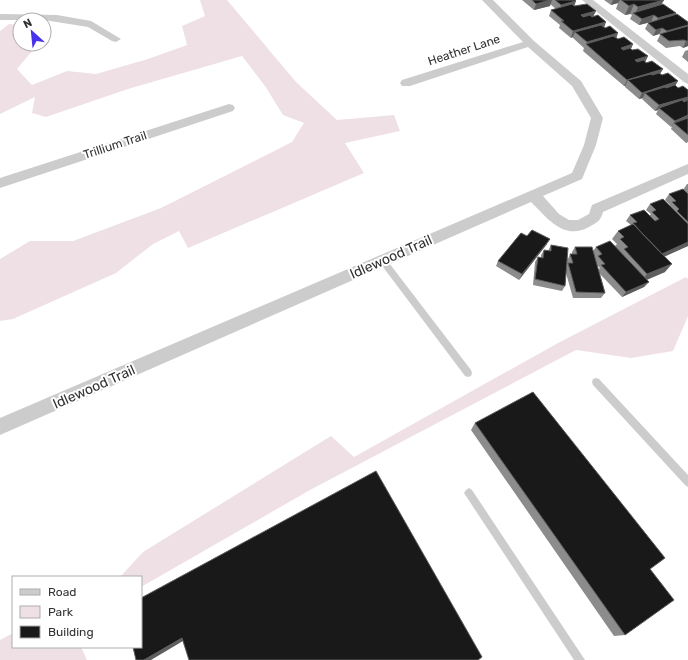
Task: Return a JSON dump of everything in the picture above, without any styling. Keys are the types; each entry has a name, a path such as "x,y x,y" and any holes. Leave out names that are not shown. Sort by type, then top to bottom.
{"street":[{"name":"Idlewood Trail","path":"0,427 577,176 590,145 597,118 577,84 530,43 487,0"},
{"path":"587,0 688,80"},
{"path":"0,17 57,18 91,24 116,39"},
{"name":"Heather Lane","path":"406,83 530,43"},
{"name":"Trillium Trail","path":"0,183 230,108"},
{"path":"533,195 544,205 552,217 563,225 579,226 595,217 597,209 688,169"}],"lane":[{"path":"383,261 468,372"},
{"path":"596,382 688,482"},
{"path":"469,493 580,660"}],"green space":[{"path":"200,0 227,0 296,82 337,120 394,115 400,131 345,143 364,173 188,248 179,231 153,244 116,273 13,319 0,321 0,259 30,241 73,241 161,208 292,142 304,123 283,115 265,86 242,56 128,89 46,117 32,113 35,97 0,114 0,31 9,24 12,24 12,52 31,52 17,69 32,85 67,71 96,74 148,59 187,45 182,26 205,16"},
{"path":"686,277 688,279 688,316 673,351 631,358 576,350 310,490 142,586 142,576 121,576 143,552 331,436 354,457 558,343"},
{"path":"12,634 12,648 81,648 87,660 0,660 0,640"}],"building":[{"path":"532,0 550,0 536,4"},
{"path":"555,0 575,0 576,1 561,5"},
{"path":"621,0 664,0 638,7 634,4 629,6"},
{"path":"572,4 574,6 587,4 596,11 581,15 583,17 598,15 606,22 573,31 551,10"},
{"path":"663,4 676,13 658,18 654,15 642,19 633,13"},
{"path":"677,14 688,22 688,25 667,31 662,28 656,30 648,23"},
{"path":"601,25 605,28 610,26 618,33 587,42 575,32"},
{"path":"688,26 688,41 669,41 660,34"},
{"path":"613,36 618,39 624,37 633,44 621,48 623,50 630,48 632,50 638,49 648,56 635,60 637,62 644,60 646,63 652,61 663,69 627,80 586,44"},
{"path":"659,73 662,75 668,73 678,81 642,93 628,80 651,74"},
{"path":"675,85 678,88 683,86 688,90 688,97 659,105 645,93 665,87"},
{"path":"682,100 684,102 688,100 688,115 675,121 659,108"},
{"path":"688,118 688,135 674,123"},
{"path":"683,189 688,194 688,222 677,211 679,209 672,202 676,201 669,194"},
{"path":"663,199 688,224 688,242 662,254 633,223 637,222 630,215 644,210 655,221 659,219 652,212 656,210 650,204"},
{"path":"633,224 672,264 647,274 624,249 628,247 620,239 624,237 618,231"},
{"path":"532,230 550,239 522,274 498,261 521,233 527,236"},
{"path":"610,241 649,282 626,292 601,265 605,264 598,256 602,254 596,247"},
{"path":"551,245 568,248 565,286 535,279 538,257 543,258 544,250 551,251"},
{"path":"575,247 592,247 605,293 576,292 568,263 573,263 570,254 577,254"},
{"path":"533,392 665,558 650,569 674,600 625,635 475,423"},
{"path":"376,471 482,657 478,660 189,660 182,638 144,660 136,660 133,648 142,648 142,597"}]}
